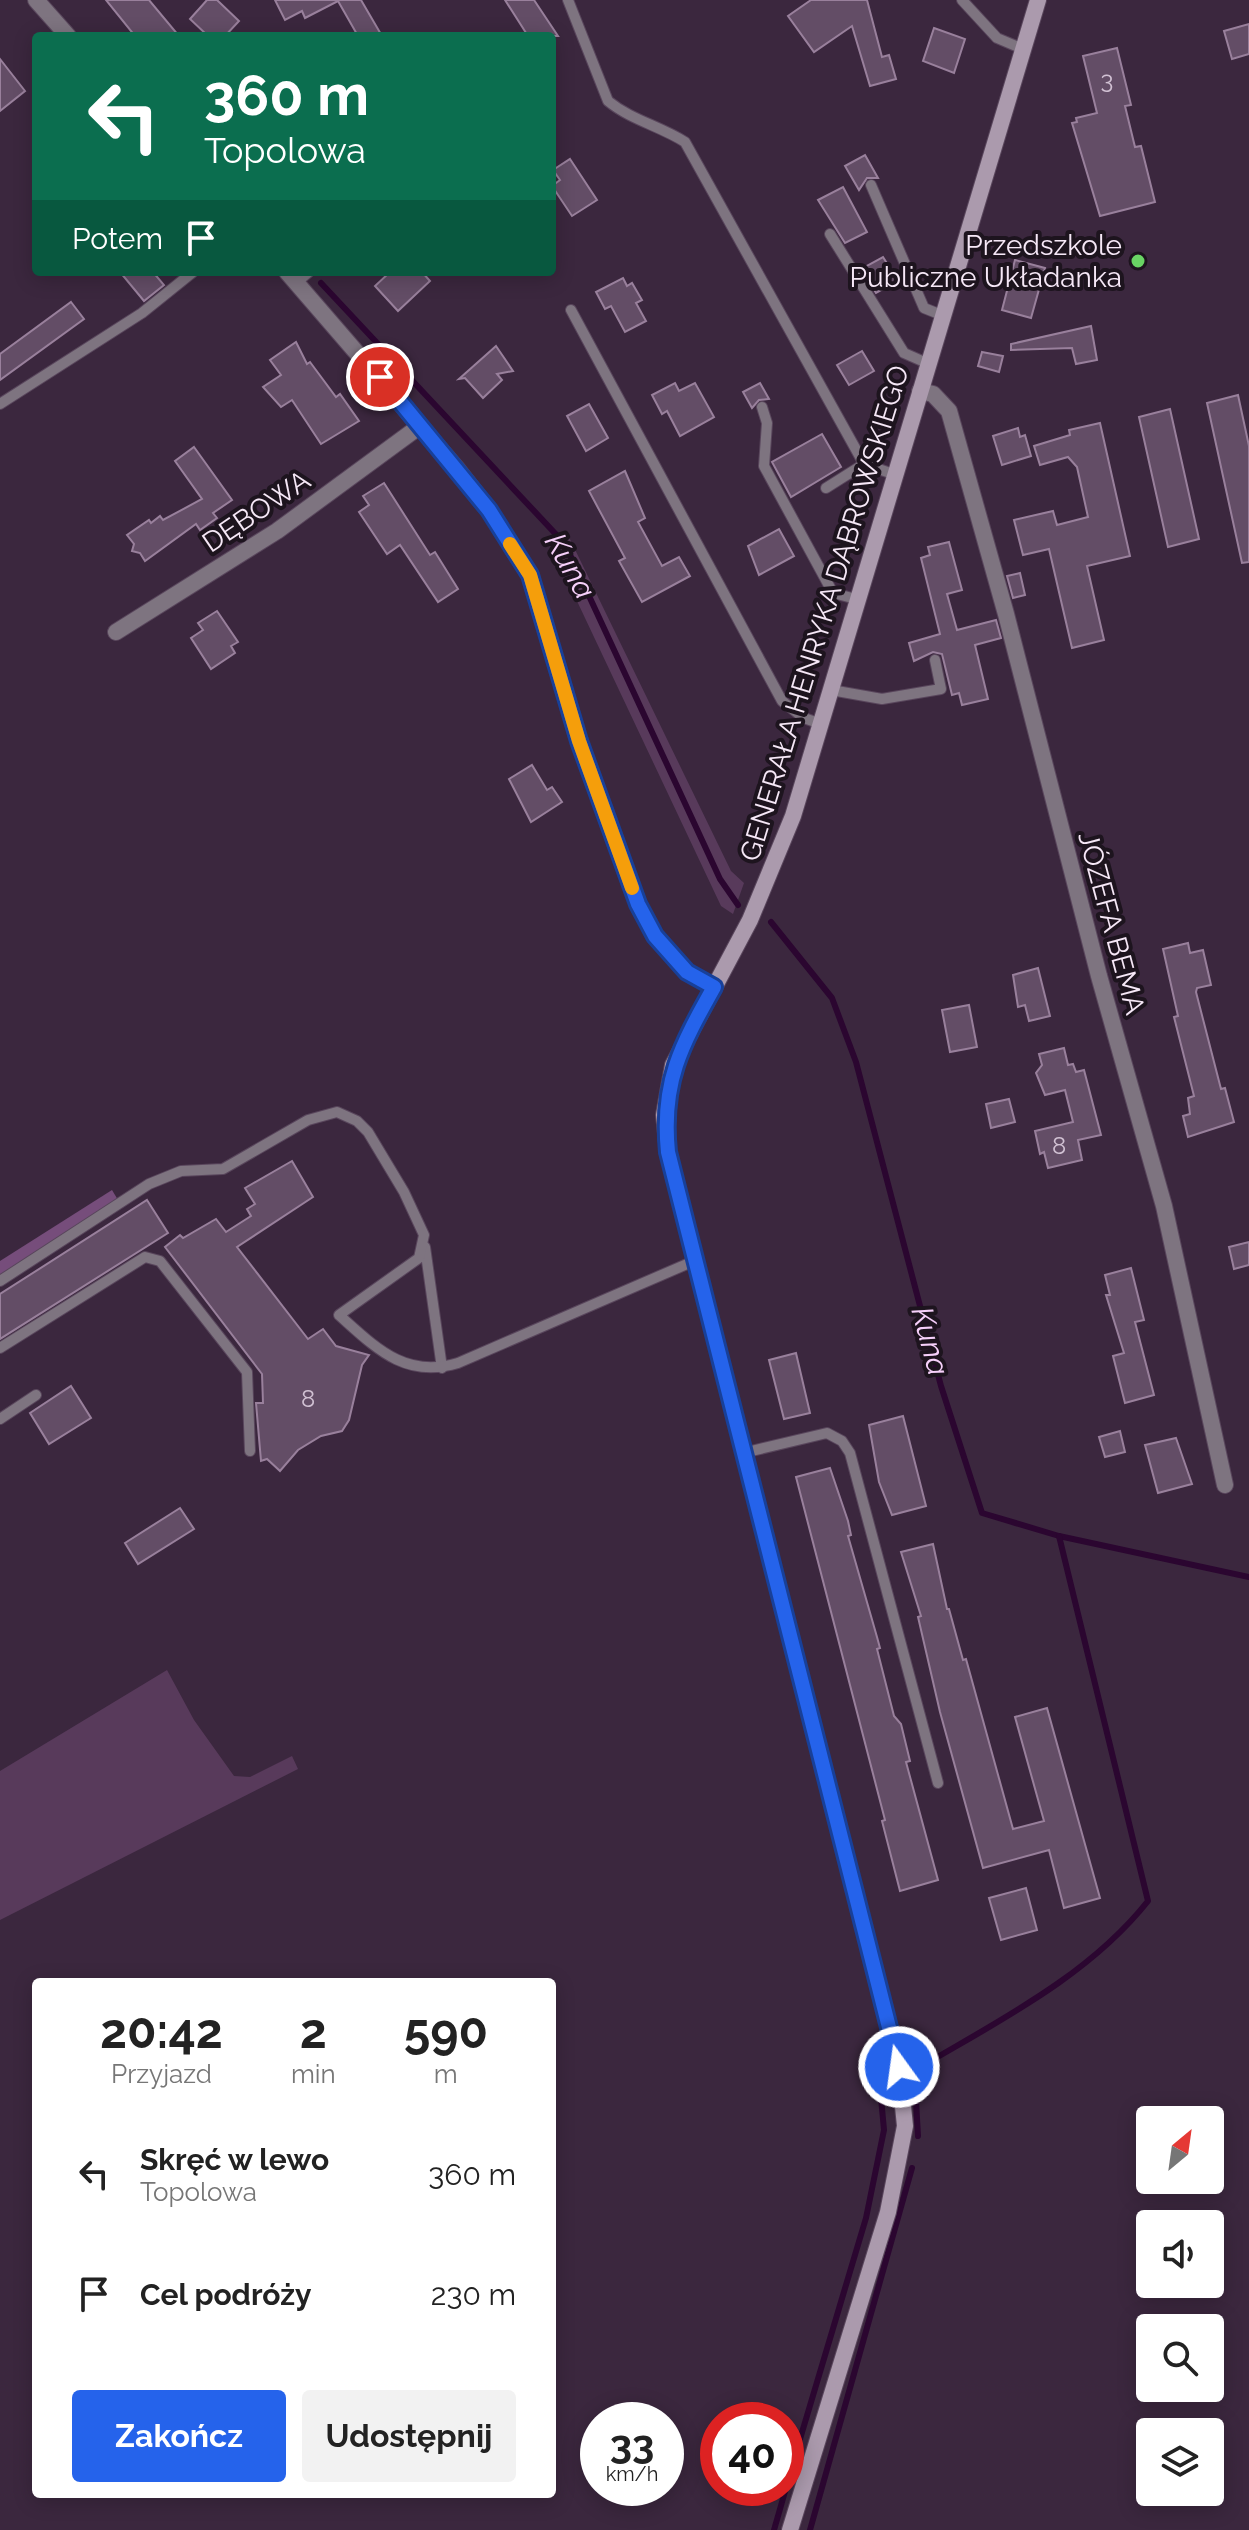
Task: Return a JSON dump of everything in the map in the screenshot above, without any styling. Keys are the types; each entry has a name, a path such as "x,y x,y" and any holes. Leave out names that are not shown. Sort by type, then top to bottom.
{"street":[{"path":"36,0 64,32"},
{"name":"GENERAŁA HENRYKA DĄBROWSKIEGO","path":"790,2530 891,2199 905,2126 899,2067 694,1261 668,1152 664,1115 673,1065 771,876 860,600 1038,0"},
{"path":"297,276 489,510 530,575 603,811 650,925 687,972 714,987"},
{"name":"JÓZEFA BEMA","path":"920,391 933,394 949,411 1006,614 1099,976 1164,1206 1225,1485"},
{"name":"DĘBOWA","path":"116,632 277,531 420,426"}],"lane":[{"path":"568,0 608,101 622,112 659,126 685,142 864,464 896,475"},
{"path":"962,0 997,38 1023,49"},
{"path":"871,185 924,308 944,316"},
{"path":"830,234 904,353 929,364"},
{"path":"0,404 142,313 188,276"},
{"path":"571,310 782,701 792,711 821,724"},
{"path":"762,407 767,423 764,466 779,496 833,593 860,600"},
{"path":"826,488 864,464"},
{"path":"831,690 882,699 941,689 935,660"},
{"path":"0,1281 149,1184 181,1171 223,1169 308,1120 337,1112 357,1121 368,1132 416,1215 425,1246 442,1368"},
{"path":"425,1246 419,1258 339,1315 393,1358 424,1369 442,1368 694,1261"},
{"path":"0,1348 145,1257 160,1261 247,1372 250,1451"},
{"path":"0,1419 36,1395"},
{"path":"743,1453 827,1433 842,1441 850,1453 938,1783"}],"shaded area":[{"path":"566,531 731,871 744,883 733,914 721,906 551,546"},
{"path":"112,1190 118,1200 0,1278 0,1261"},
{"path":"167,1670 194,1720 234,1776 250,1777 292,1756 298,1769 0,1920 0,1771"}],"building":[{"path":"106,0 149,0 176,32 132,32"},
{"path":"207,0 217,0 239,21 229,32 204,32 190,19"},
{"path":"275,0 361,0 380,32 356,32 338,1 305,18 302,11 285,20"},
{"path":"505,0 534,0 555,32 525,32"},
{"path":"811,0 867,0 882,57 889,55 896,79 870,86 852,26 814,52 788,16"},
{"path":"1249,24 1249,54 1232,59 1224,31"},
{"path":"934,28 965,39 954,73 923,61"},
{"path":"1117,48 1131,105 1125,106 1135,147 1141,146 1155,202 1100,216 1072,123 1077,122 1076,118 1097,113 1083,56"},
{"path":"0,59 25,91 0,111"},
{"path":"865,155 878,178 867,178 859,190 845,166"},
{"path":"570,159 597,200 572,216 556,192 556,183 560,180 556,168"},
{"path":"843,187 867,232 845,243 818,200"},
{"path":"883,257 898,281 876,293 861,269"},
{"path":"1015,260 1045,268 1031,318 1002,310"},
{"path":"123,276 156,276 164,285 144,301"},
{"path":"386,276 426,276 430,281 398,311 375,286"},
{"path":"623,278 627,286 632,283 642,300 636,303 646,321 625,332 611,306 605,309 596,292"},
{"path":"71,302 84,319 0,380 0,354"},
{"path":"1091,326 1097,360 1076,364 1072,348 1011,350 1011,344"},
{"path":"296,342 307,364 310,362 336,397 340,394 359,421 321,444 292,400 281,407 263,387 281,375 270,360"},
{"path":"496,346 513,371 497,374 502,380 483,398 465,378 459,379"},
{"path":"862,351 874,371 849,385 837,365"},
{"path":"982,352 1003,356 999,372 978,366"},
{"path":"675,383 679,391 695,383 714,417 680,436 667,411 662,414 652,395"},
{"path":"760,383 769,399 759,400 752,408 743,392"},
{"path":"1238,395 1249,446 1249,562 1242,563 1207,403"},
{"path":"589,404 608,438 586,451 567,416"},
{"path":"1170,409 1199,539 1168,547 1139,417"},
{"path":"1100,423 1130,556 1087,566 1104,640 1072,648 1049,549 1023,555 1014,520 1053,511 1057,525 1088,517 1077,467 1068,457 1040,465 1034,446 1070,435 1069,430"},
{"path":"1018,428 1020,437 1025,435 1031,456 1002,465 993,436"},
{"path":"822,434 841,467 791,497 772,462"},
{"path":"194,447 232,500 213,513 217,518 200,530 196,524 145,561 140,553 132,551 134,544 127,535 149,520 151,523 160,516 163,520 202,499 175,461"},
{"path":"625,471 645,518 638,522 662,566 679,557 690,576 642,602 619,561 625,558 589,491"},
{"path":"384,483 430,555 435,552 458,589 438,602 400,545 387,554 359,512 369,505 363,496"},
{"path":"779,529 794,556 759,575 748,546"},
{"path":"949,542 962,590 947,594 957,630 996,620 1001,638 975,645 988,699 962,705 959,693 952,695 942,654 933,652 914,661 909,643 940,634 921,558 930,555 928,547"},
{"path":"1020,573 1025,595 1013,598 1007,576"},
{"path":"217,611 238,642 231,646 235,653 211,669 191,638 203,630 198,623"},
{"path":"532,765 547,790 552,787 562,802 531,822 509,779"},
{"path":"1188,943 1190,953 1203,950 1211,985 1197,988 1196,992 1221,1089 1225,1088 1234,1122 1188,1137 1183,1116 1190,1114 1188,1098 1194,1096 1174,1017 1178,1016 1163,949"},
{"path":"1038,968 1050,1016 1029,1021 1025,1005 1018,1007 1013,975"},
{"path":"969,1005 977,1047 950,1052 942,1010"},
{"path":"1064,1048 1068,1065 1073,1064 1076,1072 1084,1070 1101,1135 1078,1140 1082,1160 1048,1168 1044,1152 1040,1154 1035,1131 1073,1122 1065,1090 1045,1095 1036,1073 1042,1065 1039,1054"},
{"path":"1009,1099 1015,1122 991,1128 986,1104"},
{"path":"292,1161 313,1197 237,1247 308,1339 323,1329 336,1346 369,1355 362,1365 349,1420 342,1431 321,1436 298,1450 280,1471 267,1459 261,1461 256,1403 263,1403 262,1374 165,1247 180,1235 183,1238 216,1219 226,1232 251,1216 247,1209 255,1204 245,1188"},
{"path":"147,1200 168,1233 0,1339 0,1294"},
{"path":"1249,1242 1249,1265 1234,1269 1229,1247"},
{"path":"1131,1268 1144,1320 1135,1322 1154,1395 1125,1403 1113,1356 1124,1353 1106,1295 1110,1295 1105,1275"},
{"path":"796,1353 810,1413 784,1419 769,1360"},
{"path":"71,1386 91,1418 49,1444 30,1413"},
{"path":"903,1416 926,1506 892,1515 879,1482 869,1425"},
{"path":"1120,1431 1125,1452 1105,1457 1099,1437"},
{"path":"1176,1438 1192,1484 1158,1493 1145,1445"},
{"path":"830,1468 848,1521 851,1535 848,1536 880,1648 877,1649 894,1716 901,1724 910,1761 906,1762 938,1880 900,1891 882,1821 885,1820 796,1477"},
{"path":"180,1508 194,1529 138,1564 125,1543"},
{"path":"933,1544 947,1609 963,1660 966,1659 1013,1829 1044,1821 1015,1717 1047,1708 1100,1898 1064,1908 1049,1850 983,1868 940,1712 918,1617 921,1616 901,1552"},
{"path":"1026,1888 1037,1930 1001,1940 989,1898"}],"waterway":[{"name":"Kuna","path":"321,283 565,544 720,879 738,905"},
{"name":"Kuna","path":"771,922 832,998 856,1062 941,1386 982,1513 1059,1536 1249,1577"},
{"path":"929,2062 1074,1972 1125,1927 1148,1901 1059,1536"},
{"path":"914,2066 918,2136"},
{"path":"804,2426 866,2218 884,2130 879,2076"},
{"path":"810,2530 912,2168"},
{"path":"774,2530 781,2506"}],"slow traffic":[{"path":"510,544 530,575 579,741 632,888"}],"place":[{"name":"Przedszkole Publiczne Układanka","path":"1138,261"}],"route":[{"path":"380,377 489,510 530,575 579,741 638,904 655,936 687,972 714,987 670,1074 664,1115 668,1152 899,2067"}]}
